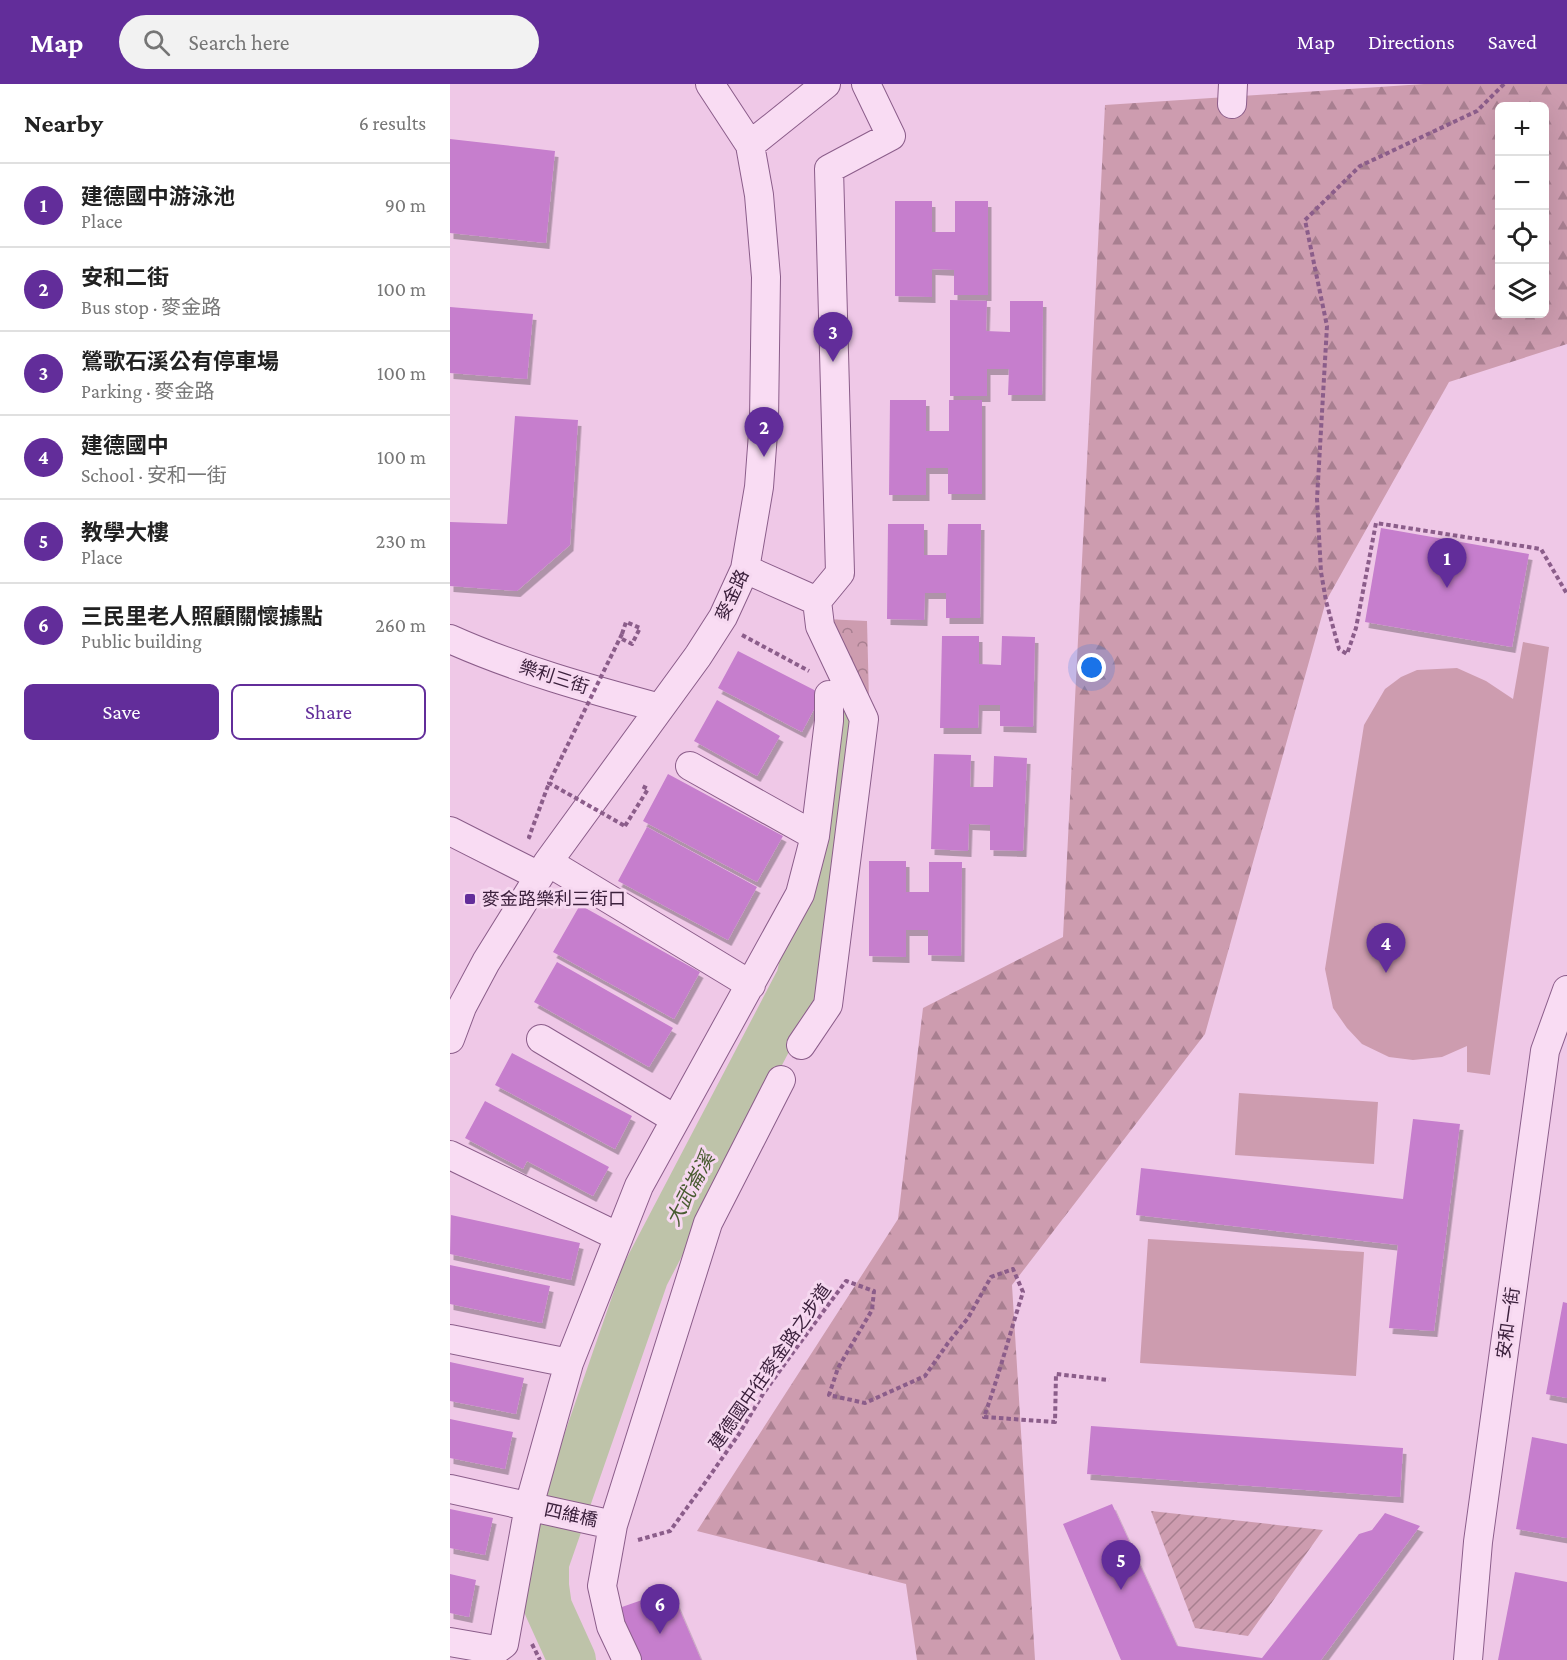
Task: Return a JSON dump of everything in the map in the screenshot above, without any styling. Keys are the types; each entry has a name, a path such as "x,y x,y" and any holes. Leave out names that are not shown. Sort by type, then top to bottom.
{"street":[{"name":"麥金路","path":"450,1039 456,1004 486,962 544,869 698,657 723,617 746,569 759,487 764,420 766,277 759,195 750,145 710,84"},
{"path":"750,145 826,84"},
{"path":"801,1045 828,1005 864,719 820,626 817,601 840,573 829,169 891,136 866,84"},
{"path":"746,569 817,601"},
{"name":"樂利三街","path":"450,639 471,649 580,686 660,708"},
{"path":"450,1642 496,1650 504,1644 529,1506 569,1363 639,1186 801,894 815,836 830,721 830,695"},
{"path":"690,766 815,836"},
{"path":"450,831 544,869 751,985"},
{"name":"安和一街","path":"1468,1660 1478,1542 1545,1051 1567,990"},
{"path":"541,1039 675,1119"},
{"path":"627,1660 610,1626 602,1586 611,1535 708,1223 781,1080"},
{"path":"450,1155 619,1237"},
{"path":"450,1339 569,1363"},
{"name":"四維橋","path":"450,1489 529,1506 611,1535"}],"path":[{"path":"1504,84 1477,111 1360,166 1305,220 1327,326 1317,499 1321,572 1326,602 1339,649 1347,654 1356,628 1376,523 1541,549 1567,594"},
{"path":"530,837 549,783 626,622 639,628 632,644 622,639"},
{"path":"741,635 825,679 830,695"},
{"path":"549,783 625,826 648,789 642,786"},
{"name":"建德國中往麥金路之步道","path":"611,1535 628,1542 670,1531 794,1351 846,1281 874,1291 872,1310 838,1368 830,1395 865,1403 925,1376 968,1318 991,1277 1013,1269 1023,1292 984,1417 1055,1422 1056,1374 1109,1380"}],"green space":[{"path":"1424,84 1567,84 1567,344 1449,382 1326,601 1205,1034 1012,1285 1035,1660 917,1660 906,1584 697,1531 898,1219 923,1008 1063,937 1105,105"},
{"path":"825,619 867,621 869,701"},
{"path":"1523,642 1549,647 1490,1075 1467,1072 1467,1046 1442,1057 1413,1060 1389,1057 1362,1044 1347,1028 1333,1008 1325,969 1364,725 1385,689 1401,677 1417,670 1457,668 1486,681 1513,699"},
{"path":"1239,1093 1378,1102 1374,1164 1235,1155"},
{"path":"1148,1239 1364,1252 1356,1376 1140,1363"},
{"path":"1151,1511 1323,1530 1248,1636 1195,1628"}],"building":[{"path":"450,139 555,151 546,243 450,233"},
{"path":"895,201 932,201 932,232 955,232 955,201 988,201 988,295 954,295 954,270 932,269 932,297 895,296"},
{"path":"950,300 987,301 986,331 1010,332 1010,301 1043,301 1042,395 1008,395 1009,369 987,369 987,396 950,396"},
{"path":"450,307 533,314 527,379 450,373"},
{"path":"890,400 926,400 926,431 949,431 949,400 982,400 982,494 948,494 948,468 926,468 926,495 889,495"},
{"path":"515,416 578,420 570,545 517,591 450,586 450,522 507,524"},
{"path":"888,524 924,524 924,555 947,555 948,524 981,524 980,618 946,618 946,593 925,593 924,620 887,619"},
{"path":"1381,528 1529,554 1512,647 1365,622"},
{"path":"942,636 979,636 979,664 1001,665 1002,636 1035,637 1033,727 1000,726 1000,705 979,705 978,728 940,728"},
{"path":"738,651 822,694 802,732 718,688"},
{"path":"717,700 780,736 757,776 694,741"},
{"path":"934,754 971,755 970,787 993,787 994,756 1027,758 1023,851 990,850 990,825 969,824 968,851 931,849"},
{"path":"668,774 783,836 757,882 643,821"},
{"path":"647,827 757,887 728,940 618,881"},
{"path":"869,861 906,861 906,892 929,892 929,862 962,862 961,956 928,955 928,930 906,930 906,957 869,956"},
{"path":"580,905 700,972 674,1019 553,952"},
{"path":"557,962 673,1028 649,1067 534,1002"},
{"path":"512,1053 632,1116 615,1149 495,1085"},
{"path":"485,1101 609,1167 593,1196 527,1161 523,1169 465,1138"},
{"path":"1413,1119 1460,1124 1434,1331 1389,1328 1398,1245 1136,1215 1141,1168 1403,1199"},
{"path":"451,1215 580,1243 571,1280 450,1254"},
{"path":"450,1265 550,1286 542,1323 450,1304"},
{"path":"1563,1302 1567,1303 1567,1398 1546,1394"},
{"path":"450,1362 524,1378 516,1414 450,1401"},
{"path":"450,1419 513,1432 505,1469 450,1458"},
{"path":"1091,1426 1403,1448 1400,1497 1087,1474"},
{"path":"1532,1437 1567,1444 1567,1538 1516,1529"},
{"path":"1112,1504 1177,1646 1262,1658 1359,1534 1372,1530 1385,1513 1420,1526 1321,1660 1121,1660 1063,1524"},
{"path":"450,1509 493,1518 485,1555 450,1548"},
{"path":"1515,1572 1567,1582 1567,1660 1498,1660"},
{"path":"450,1574 476,1580 469,1617 450,1613"},
{"path":"671,1590 701,1660 640,1660 619,1608"}],"waterway":[{"name":"大武崙溪","path":"572,1660 548,1607 545,1563 645,1275 800,979 833,836 844,715"}],"place":[{"name":"鶯歌石溪公有停車場","path":"833,362"},
{"name":"安和二街","path":"764,457"},
{"name":"建德國中游泳池","path":"1447,588"},
{"name":"麥金路樂利三街口","path":"470,899"},
{"name":"建德國中","path":"1386,973"},
{"name":"教學大樓","path":"1121,1590"},
{"name":"三民里老人照顧關懷據點","path":"660,1634"}]}
